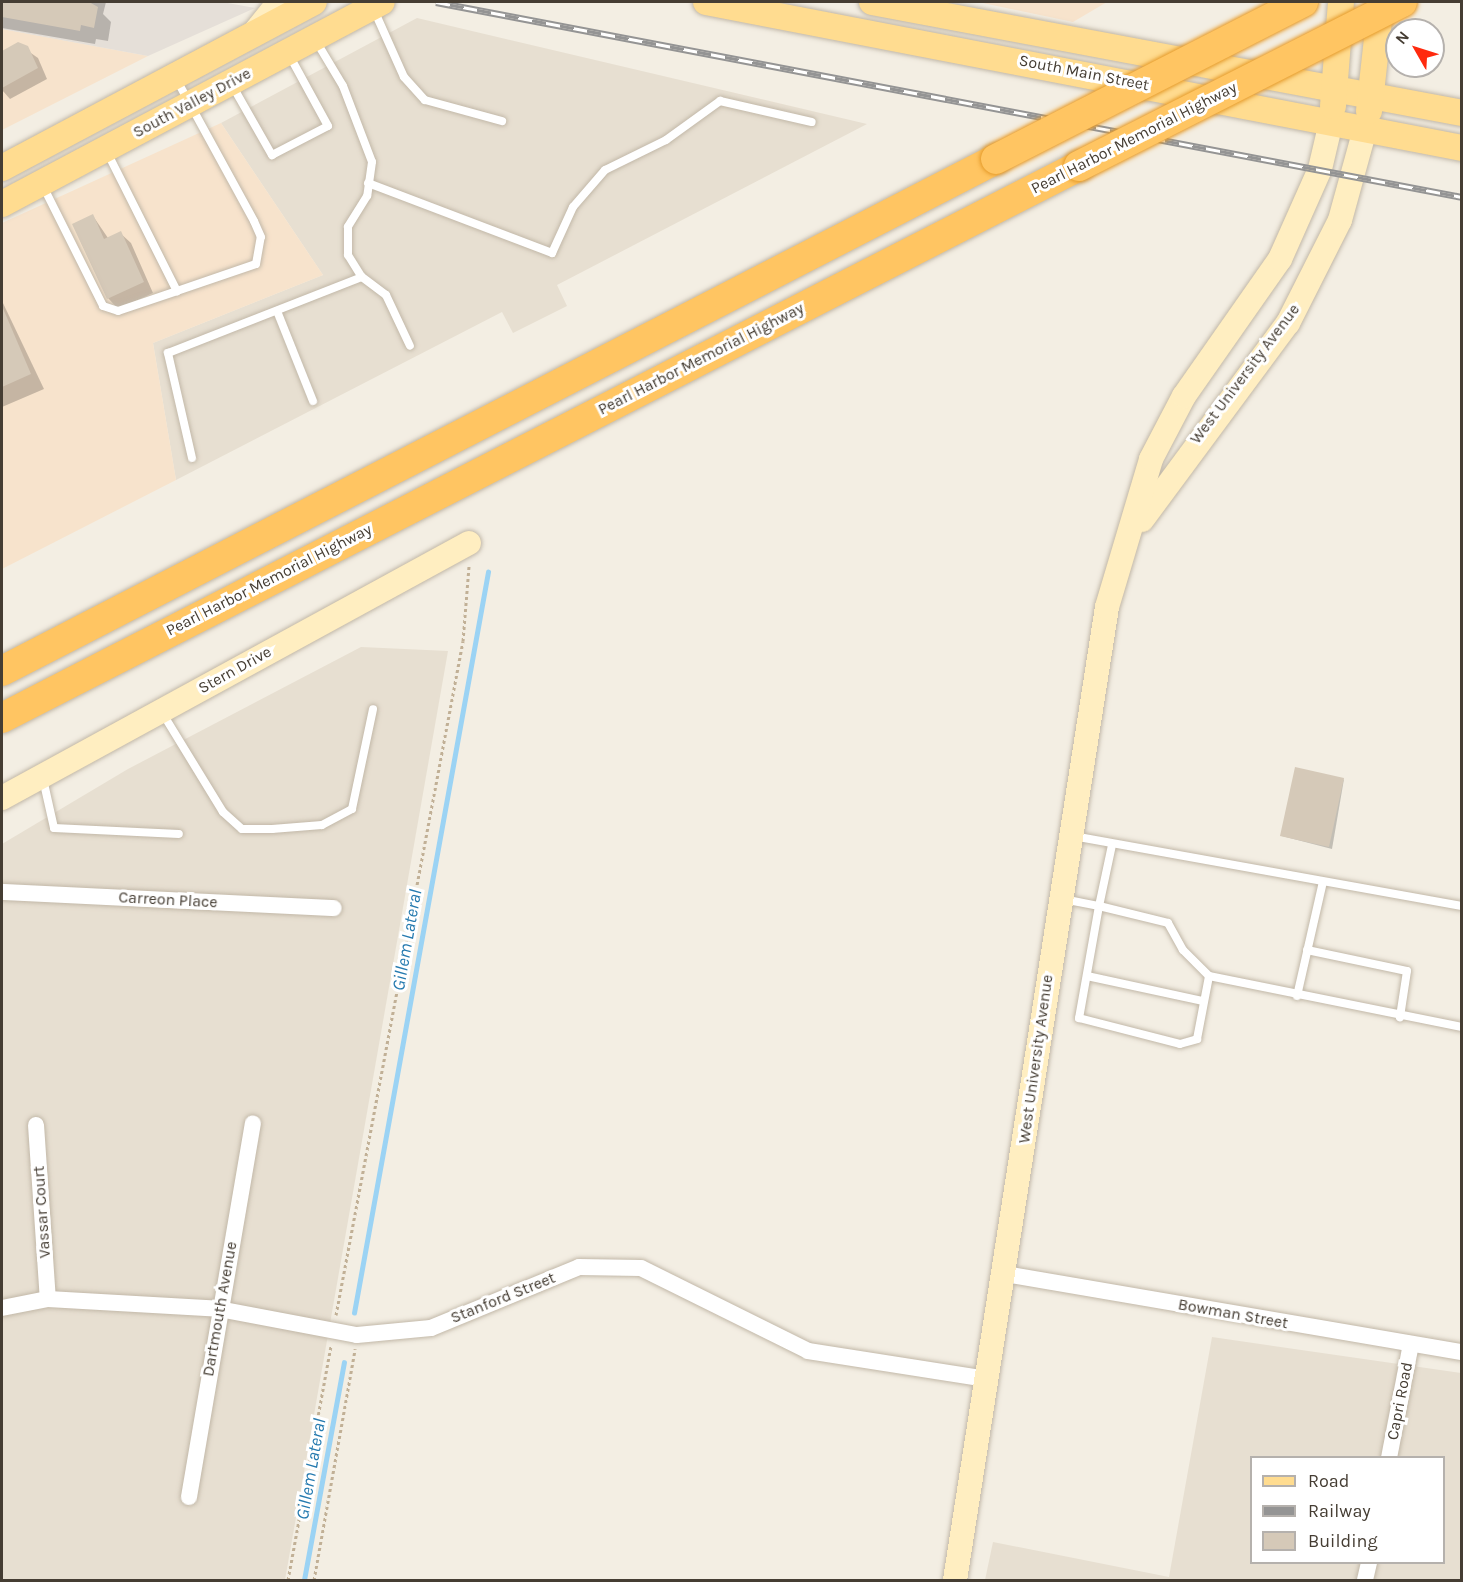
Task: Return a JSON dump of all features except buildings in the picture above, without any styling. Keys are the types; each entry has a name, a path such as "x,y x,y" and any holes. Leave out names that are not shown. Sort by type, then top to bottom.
{"highway":[{"path":"1263,22 1296,2"},
{"path":"2,671 1303,2"},
{"name":"Pearl Harbor Memorial Highway","path":"2,718 1402,2"}],"main road":[{"name":"South Valley Drive","path":"2,168 314,2"},
{"name":"South Main Street","path":"706,2 1461,148"},
{"name":"South Main Street","path":"872,2 1461,113"},
{"name":"West University Avenue","path":"1331,122 1341,2"},
{"name":"West University Avenue","path":"1365,129 1372,96 1381,2"},
{"name":"South Valley Drive","path":"2,204 377,4"}],"street":[{"path":"254,33 279,2"},
{"name":"West University Avenue","path":"955,1581 1005,1274 1059,898 1107,607 1129,540 1150,459 1184,396 1280,260 1320,169 1331,122"},
{"name":"West University Avenue","path":"1129,540 1172,472 1292,315 1340,220 1365,129"},
{"name":"Stern Drive","path":"2,798 469,543"},
{"name":"Carreon Place","path":"2,892 334,908"},
{"name":"Dartmouth Avenue","path":"189,1497 219,1309 254,1123"},
{"name":"Vassar Court","path":"36,1125 48,1299"},
{"name":"Stanford Street","path":"2,1308 48,1299 219,1309 357,1335 430,1328 579,1267 641,1268 808,1351 987,1379"},
{"name":"Bowman Street","path":"1005,1274 1461,1352"},
{"name":"Capri Road","path":"1389,1456 1411,1344"},
{"path":"1365,1581 1369,1564"}],"lane":[{"path":"377,4 404,77 425,100 502,121"},
{"path":"314,38 361,128 372,162 368,183 348,226 348,255 362,277 386,295 410,346"},
{"path":"231,82 272,155 328,126 287,52"},
{"path":"41,182 103,306 118,311 256,264 262,250 254,221 174,76"},
{"path":"368,183 552,253 573,207 605,170 666,140 720,100 812,122"},
{"path":"106,149 177,291"},
{"path":"192,459 168,353 362,277"},
{"path":"277,311 313,401"},
{"path":"161,711 223,812 243,829 262,829 322,825 352,809 373,709"},
{"path":"43,775 54,828 179,834"},
{"path":"1070,835 1112,845 1461,906"},
{"path":"1112,845 1079,1018 1180,1044 1197,1039 1209,976"},
{"path":"1297,996 1323,882"},
{"path":"1059,898 1168,923 1183,950 1209,976 1400,1017 1461,1027"},
{"path":"1306,950 1407,971 1400,1017"},
{"path":"1087,976 1203,1001"}],"path":[{"path":"288,1581 463,641 469,543"},
{"path":"314,1581 357,1335"}],"shaded area":[{"path":"2,2 222,2 255,8 148,56 2,29"},
{"path":"978,2 1107,2 1073,22"},
{"path":"417,18 867,124 557,285 567,306 513,333 502,312 176,480 153,343 323,275 221,123"},
{"path":"2,29 148,56 2,130"},
{"path":"221,123 323,275 153,343 176,480 2,569 2,223"},
{"path":"361,647 448,651 285,1580 2,1580 2,844 128,769"},
{"path":"1212,1337 1461,1373 1461,1580 985,1580 993,1542 1169,1577"}],"waterway":[{"name":"Gillem Lateral","path":"354,1313 488,572"},
{"name":"Gillem Lateral","path":"304,1580 344,1363"}],"railway":[{"path":"436,2 1462,197"}]}
